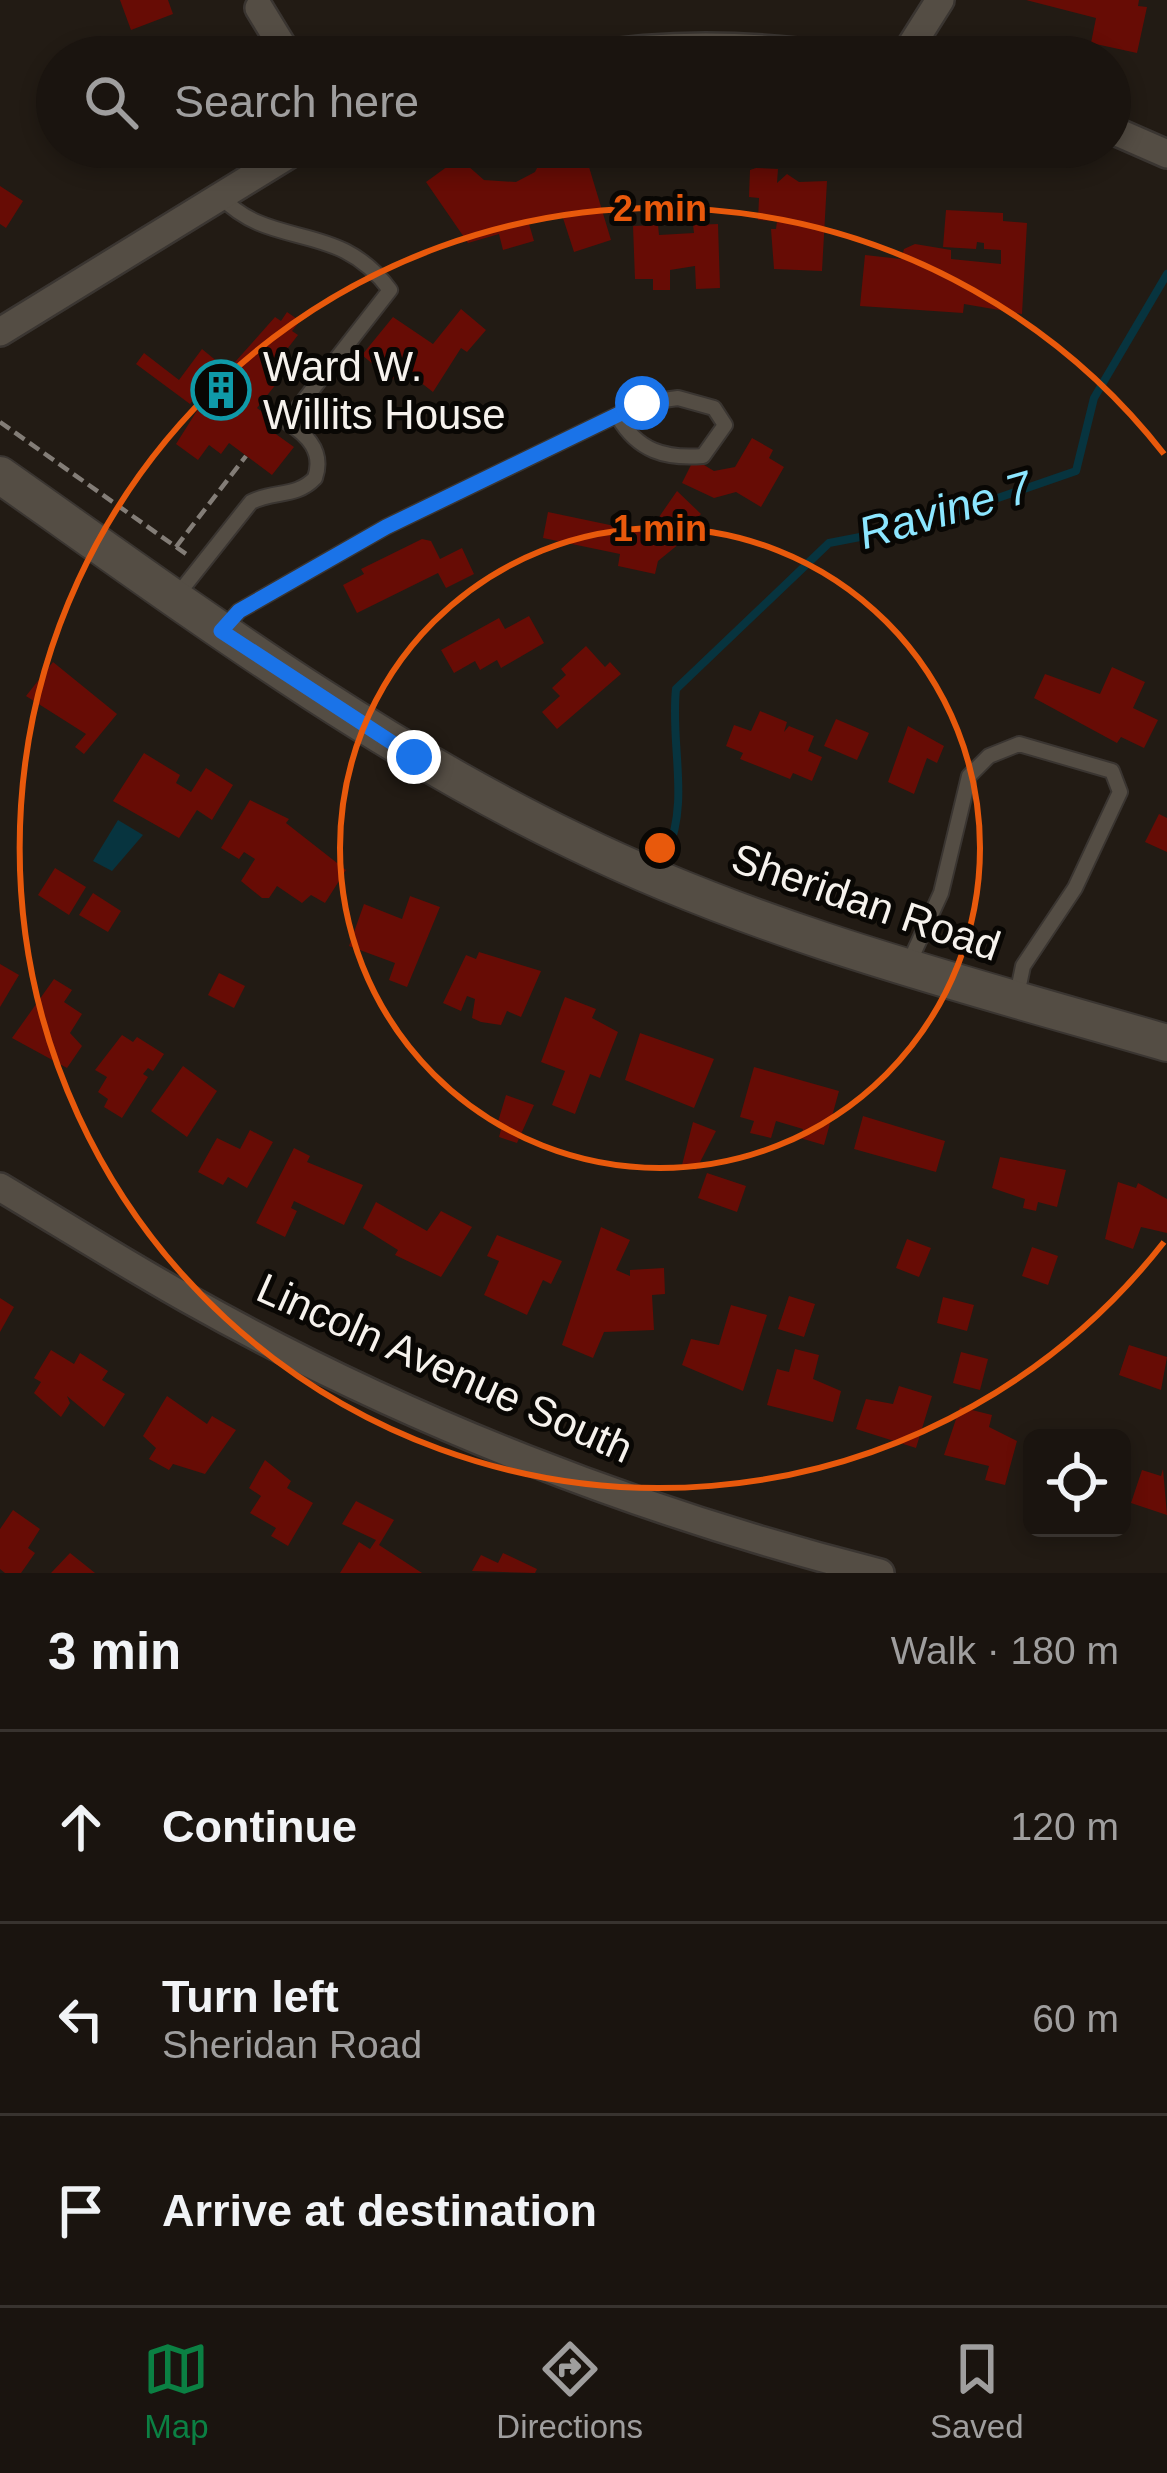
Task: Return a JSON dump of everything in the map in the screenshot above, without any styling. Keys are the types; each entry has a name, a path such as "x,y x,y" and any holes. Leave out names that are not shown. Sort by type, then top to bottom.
{"street":[{"path":"917,36 940,0"},
{"path":"259,8 277,36"},
{"path":"1131,138 1167,154"},
{"path":"0,332 265,168"},
{"name":"Sheridan Road","path":"0,475 221,631 414,757 576,843 824,944 1167,1042"},
{"name":"Lincoln Avenue South","path":"0,1186 189,1300 494,1446 790,1550 880,1573"}],"lane":[{"path":"175,598 251,502 265,494 295,493 315,478 319,460 313,445 287,422 389,290 341,245 238,215 219,195"},
{"path":"221,631 239,611 386,527 642,403 677,398 715,408 725,425 703,456 672,459 632,440 618,417"},
{"path":"908,968 941,893 969,776 988,756 1019,744 1112,771 1120,792 1076,888 1023,966 1016,999"}],"path":[{"path":"0,422 201,565"},
{"path":"176,548 246,456"}],"water":[{"path":"118,820 143,835 112,871 93,861"}],"building":[{"path":"120,0 168,0 173,14 131,30"},
{"path":"1026,0 1139,0 1138,6 1147,7 1137,53 1131,52 1131,36 1092,36 1096,18"},
{"path":"445,168 470,168 484,180 516,182 537,168 589,168 611,240 574,252 562,215 529,224 534,241 503,250 499,234 468,243 426,182"},
{"path":"778,169 777,183 787,174 799,182 827,181 822,271 774,269 771,229 776,229 777,221 758,220 759,198 749,197 750,170"},
{"path":"0,186 23,201 6,228 0,224"},
{"path":"946,210 1003,213 1003,221 1027,223 1022,314 964,304 963,313 860,306 865,255 901,259 904,249 915,244 951,250 951,259 1001,264 1001,250 984,249 984,243 977,242 976,249 943,247"},
{"path":"718,224 720,288 696,289 695,266 670,270 670,290 653,290 653,279 635,279 633,226 658,225 659,235 694,233 693,225"},
{"path":"461,309 486,330 467,352 461,348 433,392 402,368 392,380 362,355 393,317 433,344"},
{"name":"Ward W. Willits House","path":"287,312 300,321 292,331 298,335 274,366 285,373 257,408 279,424 273,432 294,447 272,475 229,443 221,454 209,445 198,460 176,444 200,406 193,400 190,404 136,364 144,353 179,380 202,349 219,363 211,374 219,380 275,317 281,321"},
{"path":"752,438 773,450 769,458 784,467 761,507 736,492 714,498 682,483 694,459 714,471 735,467"},
{"path":"677,491 701,514 684,532 685,539 658,561 655,574 618,566 620,554 543,538 548,512 648,533"},
{"path":"422,539 431,541 440,559 462,548 474,574 446,588 438,573 357,613 343,585 364,574 361,569"},
{"path":"529,616 544,643 501,668 497,660 480,670 475,661 454,673 441,650 499,618 505,629"},
{"path":"586,646 605,667 610,662 621,674 557,729 542,712 560,696 552,688 566,675 561,669"},
{"path":"53,662 117,714 84,754 75,747 86,734 26,696"},
{"path":"1112,667 1145,682 1133,708 1158,720 1144,748 1121,737 1117,743 1034,698 1045,674 1100,694"},
{"path":"760,711 787,722 784,732 789,726 814,736 808,751 822,757 812,781 793,773 790,779 740,759 743,753 726,746 734,725 751,731"},
{"path":"836,719 869,733 857,760 824,746"},
{"path":"908,726 944,746 937,763 927,758 914,794 888,782"},
{"path":"144,753 180,775 176,783 191,792 206,768 233,785 212,820 197,810 179,838 113,801"},
{"path":"250,800 289,819 286,823 346,870 325,903 311,895 302,903 277,886 269,898 262,898 241,881 255,859 244,852 239,859 221,848"},
{"path":"1159,814 1167,818 1167,852 1145,842"},
{"path":"55,868 86,887 69,915 38,895"},
{"path":"93,893 121,911 108,932 79,915"},
{"path":"410,896 440,907 407,987 389,980 395,963 349,946 364,904 402,919"},
{"path":"479,952 541,971 521,1017 507,1011 501,1025 481,1022 472,1018 475,999 467,996 461,1011 443,1003 466,955 476,959"},
{"path":"0,964 19,975 0,1007"},
{"path":"219,973 245,986 234,1008 208,995"},
{"path":"54,979 72,990 64,1002 82,1014 70,1033 82,1046 67,1068 12,1038"},
{"path":"565,997 596,1009 592,1018 618,1032 600,1078 590,1074 575,1114 552,1105 565,1071 541,1062"},
{"path":"640,1033 714,1059 694,1108 625,1080"},
{"path":"122,1035 133,1042 137,1037 164,1054 153,1071 148,1068 143,1074 148,1077 122,1118 104,1107 108,1099 98,1092 107,1077 95,1070"},
{"path":"183,1066 217,1091 187,1137 151,1111"},
{"path":"754,1067 839,1091 824,1145 800,1138 803,1129 776,1121 771,1138 750,1133 754,1121 740,1117"},
{"path":"506,1095 534,1105 517,1143 499,1137 502,1126 497,1125"},
{"path":"863,1116 945,1141 936,1172 854,1149"},
{"path":"693,1122 716,1131 696,1170 682,1165"},
{"path":"250,1130 273,1142 247,1188 228,1177 223,1185 198,1172 217,1138 240,1149"},
{"path":"294,1148 310,1156 307,1162 363,1185 344,1225 294,1201 291,1208 297,1211 285,1237 256,1223"},
{"path":"1000,1157 1066,1170 1057,1207 1038,1202 1036,1211 1023,1208 1025,1199 992,1188"},
{"path":"707,1173 746,1186 737,1212 698,1198"},
{"path":"1118,1182 1136,1188 1138,1183 1167,1199 1167,1233 1141,1227 1133,1249 1105,1239"},
{"path":"376,1202 427,1231 441,1211 472,1227 441,1277 395,1255 398,1250 363,1228"},
{"path":"601,1227 630,1240 616,1270 630,1276 630,1270 664,1268 665,1294 652,1295 654,1330 604,1332 593,1358 562,1345"},
{"path":"497,1235 562,1261 551,1284 543,1280 527,1315 484,1295 499,1261 487,1256"},
{"path":"907,1239 931,1248 919,1277 896,1268"},
{"path":"1032,1247 1058,1256 1048,1285 1022,1276"},
{"path":"789,1296 815,1304 804,1337 778,1329"},
{"path":"943,1297 974,1305 967,1331 937,1323"},
{"path":"0,1298 14,1307 0,1332"},
{"path":"731,1305 767,1315 743,1391 682,1365 691,1339 719,1345"},
{"path":"1129,1345 1167,1357 1161,1390 1119,1375"},
{"path":"795,1349 819,1355 813,1379 841,1391 833,1422 767,1405 777,1369 789,1372"},
{"path":"51,1350 74,1364 80,1353 108,1371 102,1380 125,1394 104,1427 67,1396 70,1403 61,1417 34,1393 41,1382 34,1378"},
{"path":"961,1352 988,1359 980,1390 953,1383"},
{"path":"899,1386 932,1396 916,1448 856,1429 866,1399 893,1404"},
{"path":"167,1396 207,1424 212,1416 236,1430 205,1474 173,1464 169,1470 149,1459 156,1448 143,1436"},
{"path":"960,1407 992,1415 989,1427 1017,1441 1005,1485 985,1480 989,1466 944,1455"},
{"path":"265,1460 291,1481 287,1488 313,1503 288,1546 271,1536 276,1528 250,1513 261,1496 249,1488"},
{"path":"1163,1469 1167,1515 1131,1503 1142,1470 1161,1476"},
{"path":"356,1501 394,1520 379,1545 422,1573 340,1573 359,1542 370,1549 376,1540 342,1524"},
{"path":"13,1510 40,1529 28,1548 35,1553 21,1573 5,1573 0,1569 0,1529"},
{"path":"70,1553 95,1573 51,1573"},
{"path":"503,1553 537,1569 535,1573 472,1571 481,1555 498,1563"}],"waterway":[{"name":"Ravine 7","path":"667,853 677,812 676,689 829,543 917,526 1076,471 1094,398 1167,274"}],"place":[{"name":"Ward W. Willits House","path":"221,390"}],"route":[{"path":"414,757 221,631 239,611 386,527 642,403"}]}
